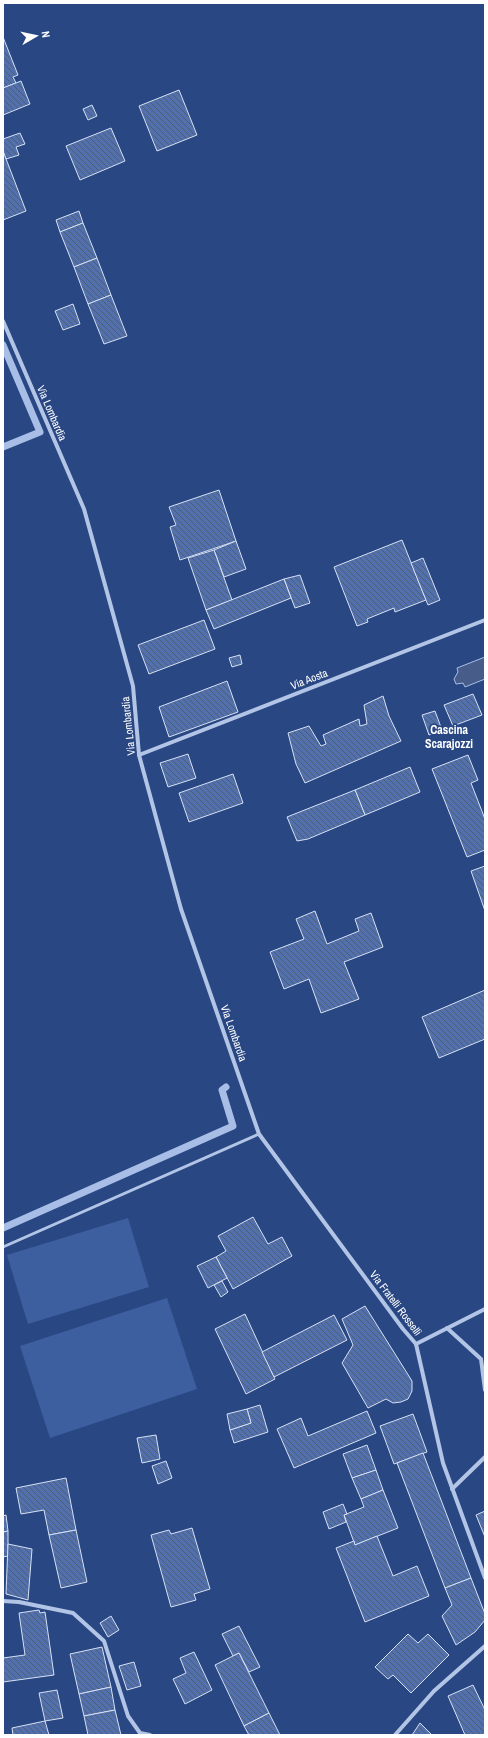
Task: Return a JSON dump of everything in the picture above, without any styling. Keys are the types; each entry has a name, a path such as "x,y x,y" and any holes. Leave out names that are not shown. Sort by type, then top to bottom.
{"street":[{"name":"Via Lombardia","path":"3,321 84,509 133,686 139,755 181,909 259,1134"},
{"name":"Via Aosta","path":"139,755 485,620"},
{"name":"Via Fratelli Rosselli","path":"259,1134 402,1329 416,1344 443,1463 485,1578"},
{"path":"416,1344 485,1309"},
{"path":"447,1328 481,1359 485,1390"},
{"path":"452,1489 485,1457"},
{"path":"3,1601 19,1602 73,1613 104,1641 128,1716 140,1733 150,1735"},
{"path":"396,1735 434,1691 485,1646"}],"lane":[{"path":"3,1248 259,1134"}],"shaded area":[{"path":"485,657 485,679 465,687 463,683 456,684 454,679 458,672 457,668"},
{"path":"128,1218 149,1287 28,1324 7,1255"},
{"path":"167,1298 197,1389 50,1438 20,1346"}],"building":[{"path":"3,37 18,75 13,77 16,83 3,88"},
{"path":"21,81 30,104 3,115 3,88"},
{"path":"179,90 197,135 157,151 139,106"},
{"path":"92,105 97,116 88,120 83,109"},
{"path":"111,128 125,161 80,180 66,146"},
{"path":"20,133 25,144 16,147 19,155 6,159 3,151 3,139"},
{"path":"3,151 26,211 3,220"},
{"path":"79,211 83,223 60,232 56,220"},
{"path":"83,223 97,258 74,267 60,232"},
{"path":"97,258 111,295 88,304 74,267"},
{"path":"111,295 127,336 104,344 88,304"},
{"path":"73,304 80,324 63,330 55,311"},
{"path":"219,490 236,541 180,560 170,527 176,525 169,507"},
{"path":"402,540 426,600 395,612 394,608 367,619 368,622 357,626 334,567"},
{"path":"236,541 246,569 224,577 214,550"},
{"path":"214,550 232,600 206,610 188,558"},
{"path":"423,558 440,600 428,605 411,563"},
{"path":"300,575 310,603 295,608 284,579"},
{"path":"284,579 291,598 214,629 206,610"},
{"path":"204,620 215,649 149,674 138,645"},
{"path":"240,655 242,664 232,667 229,658"},
{"path":"227,681 238,712 169,737 159,707"},
{"path":"473,694 482,715 453,726 444,705"},
{"path":"383,696 389,716 401,741 305,783 296,764 288,733 309,726 321,746 326,744 323,735 359,719 360,726 367,724 364,705"},
{"path":"435,711 442,730 429,735 422,715"},
{"path":"188,754 196,778 168,787 160,763"},
{"path":"468,755 478,780 471,783 485,819 485,850 467,857 432,769"},
{"path":"410,767 420,792 365,815 355,790"},
{"path":"233,774 243,803 189,822 179,793"},
{"path":"355,790 365,815 308,839 297,841 287,817"},
{"path":"485,866 485,911 471,871"},
{"path":"315,911 327,944 359,931 355,919 371,913 383,947 344,962 359,999 321,1013 309,979 284,989 270,952 304,939 296,919"},
{"path":"485,990 485,1039 439,1058 422,1017"},
{"path":"253,1217 268,1244 282,1237 292,1256 233,1289 216,1257 226,1251 218,1236"},
{"path":"216,1257 227,1278 208,1288 197,1266"},
{"path":"222,1281 228,1292 221,1297 214,1285"},
{"path":"365,1306 412,1381 412,1391 408,1399 401,1402 393,1403 386,1399 368,1408 342,1363 353,1345 342,1319"},
{"path":"245,1314 275,1379 246,1394 215,1329"},
{"path":"334,1315 347,1340 274,1377 262,1352"},
{"path":"260,1405 268,1432 234,1443 230,1430 251,1423 247,1409"},
{"path":"247,1409 251,1423 230,1430 227,1414"},
{"path":"367,1411 376,1433 294,1468 277,1429 301,1418 308,1436"},
{"path":"413,1414 427,1452 394,1464 380,1426"},
{"path":"156,1435 160,1459 142,1463 137,1438"},
{"path":"367,1445 376,1470 352,1478 343,1454"},
{"path":"423,1453 471,1578 445,1588 397,1463"},
{"path":"166,1461 172,1478 158,1484 152,1466"},
{"path":"376,1470 383,1490 361,1499 352,1478"},
{"path":"66,1478 76,1530 49,1535 44,1510 21,1514 16,1488"},
{"path":"383,1490 398,1528 355,1545 344,1515 364,1507 361,1499"},
{"path":"343,1504 347,1514 344,1515 346,1522 329,1529 323,1512"},
{"path":"485,1511 485,1537 476,1515"},
{"path":"6,1515 8,1531 3,1532 3,1516"},
{"path":"192,1528 210,1589 194,1594 196,1600 171,1607 151,1535 169,1530 171,1534"},
{"path":"76,1530 87,1582 61,1588 49,1535"},
{"path":"8,1531 8,1556 3,1557 3,1532"},
{"path":"377,1536 393,1576 417,1566 429,1596 365,1622 336,1548 354,1541 355,1545"},
{"path":"8,1544 32,1549 28,1600 6,1594"},
{"path":"471,1578 485,1614 485,1620 475,1632 456,1645 442,1616 452,1605 445,1588"},
{"path":"39,1610 40,1613 45,1612 54,1675 3,1682 3,1658 25,1655 19,1613"},
{"path":"111,1616 119,1630 108,1637 100,1623"},
{"path":"239,1626 260,1667 249,1672 239,1653 233,1656 222,1634"},
{"path":"408,1634 418,1643 428,1634 449,1655 411,1693 393,1675 388,1679 375,1667"},
{"path":"102,1647 111,1687 79,1694 70,1654"},
{"path":"194,1652 212,1690 185,1704 173,1679 186,1673 180,1658"},
{"path":"239,1653 269,1713 244,1726 215,1665"},
{"path":"134,1662 141,1686 127,1690 119,1666"},
{"path":"473,1685 485,1710 485,1735 465,1735 448,1696"},
{"path":"111,1687 115,1710 84,1716 79,1694"},
{"path":"57,1690 63,1718 45,1721 39,1693"},
{"path":"115,1710 121,1735 88,1735 84,1716"},
{"path":"269,1713 280,1735 249,1735 244,1726"},
{"path":"45,1721 49,1735 13,1735 12,1728"},
{"path":"420,1723 432,1735 412,1735"}],"waterway":[{"path":"3,345 40,432 3,447"},
{"path":"3,1228 233,1126 222,1090 226,1087"}],"district":[{"name":"Cascina Scarajozzi","path":"449,737"}]}
